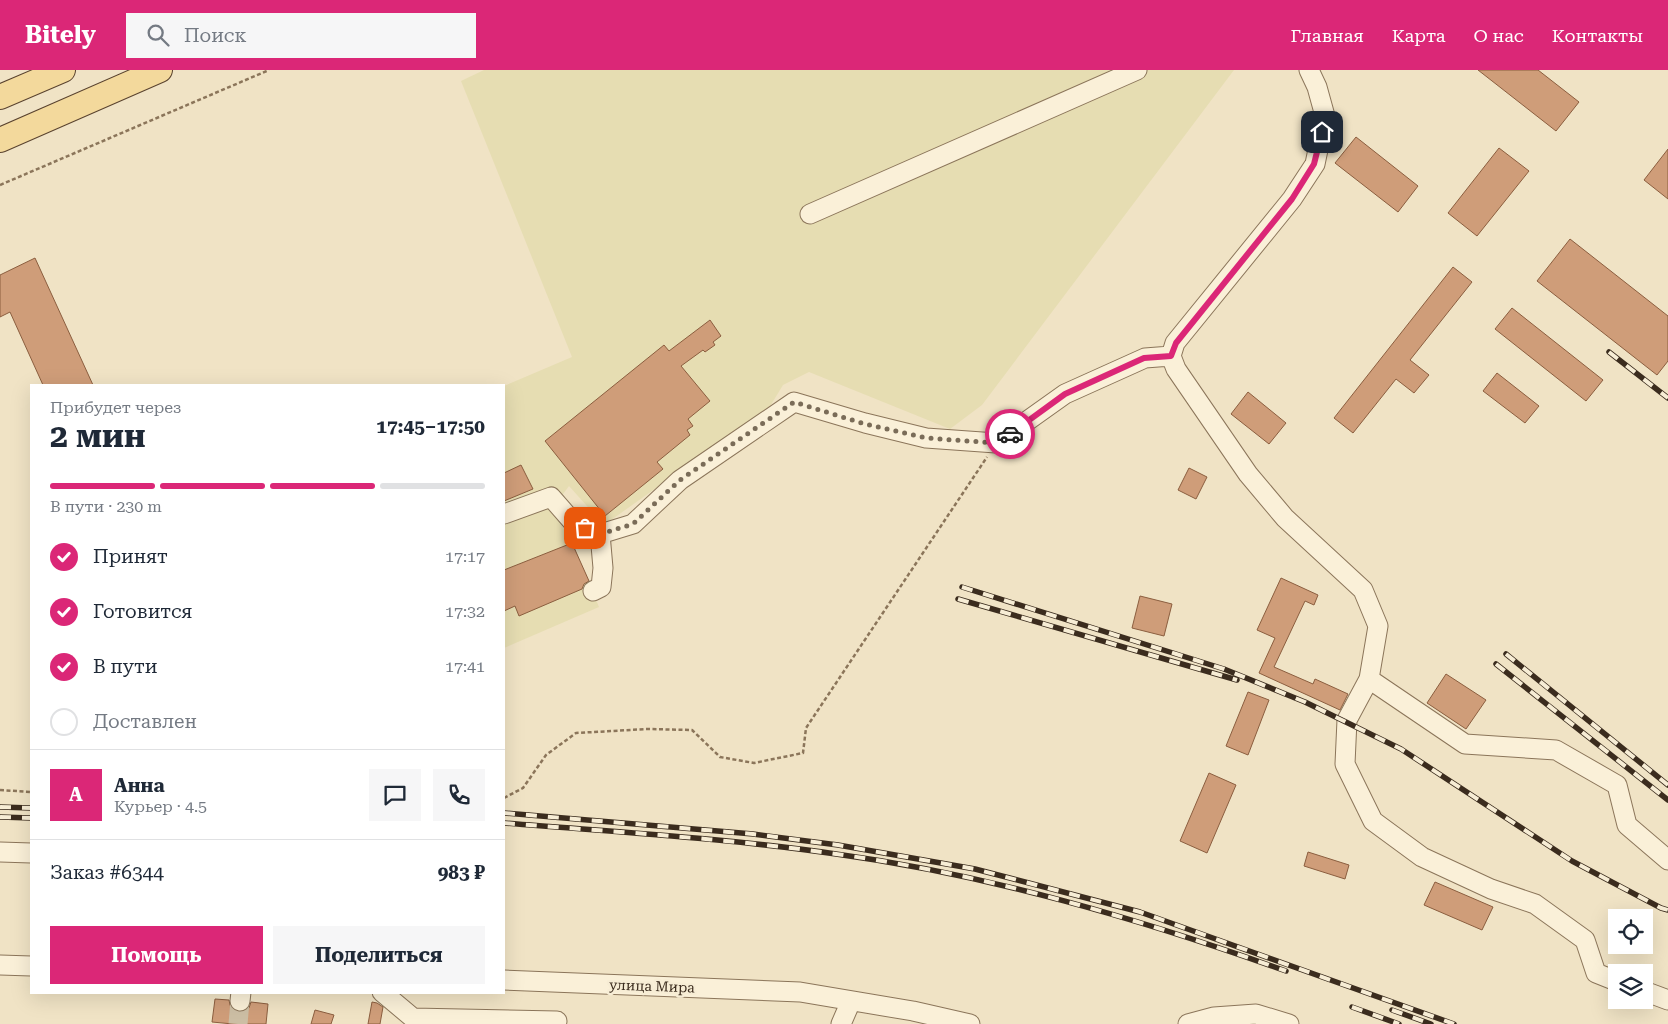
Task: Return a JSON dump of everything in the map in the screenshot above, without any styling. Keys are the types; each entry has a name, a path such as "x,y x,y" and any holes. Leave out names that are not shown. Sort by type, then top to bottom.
{"main road":[{"path":"0,98 63,70"},
{"path":"0,140 160,70"}],"street":[{"path":"810,214 1137,70"},
{"path":"1309,70 1317,87 1325,116 1314,164 1292,199 1176,343 1171,356 1176,369 1248,474 1285,518 1363,590 1378,626 1369,678 1348,720 1345,764 1373,821 1422,857 1491,889 1535,904 1585,940 1596,973 1608,978"},
{"path":"505,514 551,497 572,521 597,535 633,524 680,480 794,402 865,424 926,438 996,443 1065,394 1144,358 1171,356"},
{"path":"592,591 601,587 600,534"},
{"path":"1369,678 1465,744 1556,750 1617,784 1627,824 1668,860"},
{"path":"0,852 30,853"},
{"path":"0,965 30,966"},
{"name":"улица Мира","path":"505,980 800,992 913,1011 970,1024"},
{"path":"384,994 413,1021 556,1021"},
{"path":"1653,994 1668,1000"},
{"path":"840,1024 851,1001"},
{"path":"1188,1024 1214,1017 1256,1014 1288,1024"}],"path":[{"path":"0,185 269,70"},
{"path":"505,797 523,788 546,755 576,733 648,729 692,730 720,757 754,763 803,753 806,728 996,443"},
{"path":"0,790 30,792"}],"shaded area":[{"path":"484,70 1234,70 982,405 950,429 809,372 783,385 769,408 604,525 569,486 552,509 572,543 599,607 505,648 505,386 572,357 461,81"}],"building":[{"path":"1478,70 1538,70 1579,102 1556,131"},
{"path":"1356,137 1418,186 1398,212 1335,163"},
{"path":"1499,148 1529,171 1477,236 1448,213"},
{"path":"1668,149 1668,199 1644,180"},
{"path":"1570,239 1668,316 1668,361 1657,375 1537,281"},
{"path":"35,258 93,384 43,384 10,312 0,317 0,275"},
{"path":"1453,267 1472,282 1410,360 1429,375 1414,393 1396,379 1353,433 1334,418"},
{"path":"1512,308 1603,380 1586,401 1495,329"},
{"path":"710,320 721,336 713,342 715,345 705,352 703,350 681,366 710,401 688,419 693,426 687,430 690,435 657,462 663,469 605,516 545,441 664,345 669,351"},
{"path":"1497,373 1539,406 1525,423 1483,391"},
{"path":"1248,392 1286,423 1269,444 1231,414"},
{"path":"521,465 533,489 505,501 505,473"},
{"path":"1189,468 1207,477 1196,499 1178,490"},
{"path":"572,543 589,581 584,584 582,589 519,616 515,606 505,611 505,570"},
{"path":"1281,578 1318,595 1314,605 1305,601 1274,667 1313,684 1315,679 1348,694 1340,710 1259,673 1275,638 1257,630"},
{"path":"1140,596 1172,604 1164,636 1132,628"},
{"path":"1446,674 1486,700 1466,729 1427,703"},
{"path":"1248,692 1269,700 1248,755 1226,746"},
{"path":"1209,773 1236,785 1207,853 1180,841"},
{"path":"1308,852 1349,865 1345,879 1304,866"},
{"path":"1435,882 1493,907 1482,930 1424,905"},
{"path":"215,999 229,1000 233,1010 239,1012 249,1008 251,1002 268,1004 266,1024 212,1022"},
{"path":"372,1002 383,1007 380,1024 368,1024"},
{"path":"315,1010 334,1015 331,1024 311,1024"}],"tunnel":[{"path":"238,1024 240,1001"}],"railway":[{"path":"1609,352 1668,398"},
{"path":"962,587 1224,669 1305,702 1401,749 1572,861 1668,910"},
{"path":"958,599 1237,680"},
{"path":"1506,654 1668,785"},
{"path":"1496,664 1668,800"},
{"path":"0,807 30,808"},
{"path":"505,813 753,834 838,845 975,869 1140,912 1454,1024"},
{"path":"0,817 30,818"},
{"path":"505,823 795,848 894,863 951,874 1064,901 1176,934 1286,971"},
{"path":"1352,1007 1399,1024"},
{"path":"1392,1010 1431,1024"}],"way so far":[{"path":"585,528 597,535 633,524 680,480 794,402 865,424 926,438 996,443 1010,434"}],"route":[{"path":"1010,434 1065,394 1144,358 1171,356 1176,343 1292,199 1314,164 1322,132"}]}
